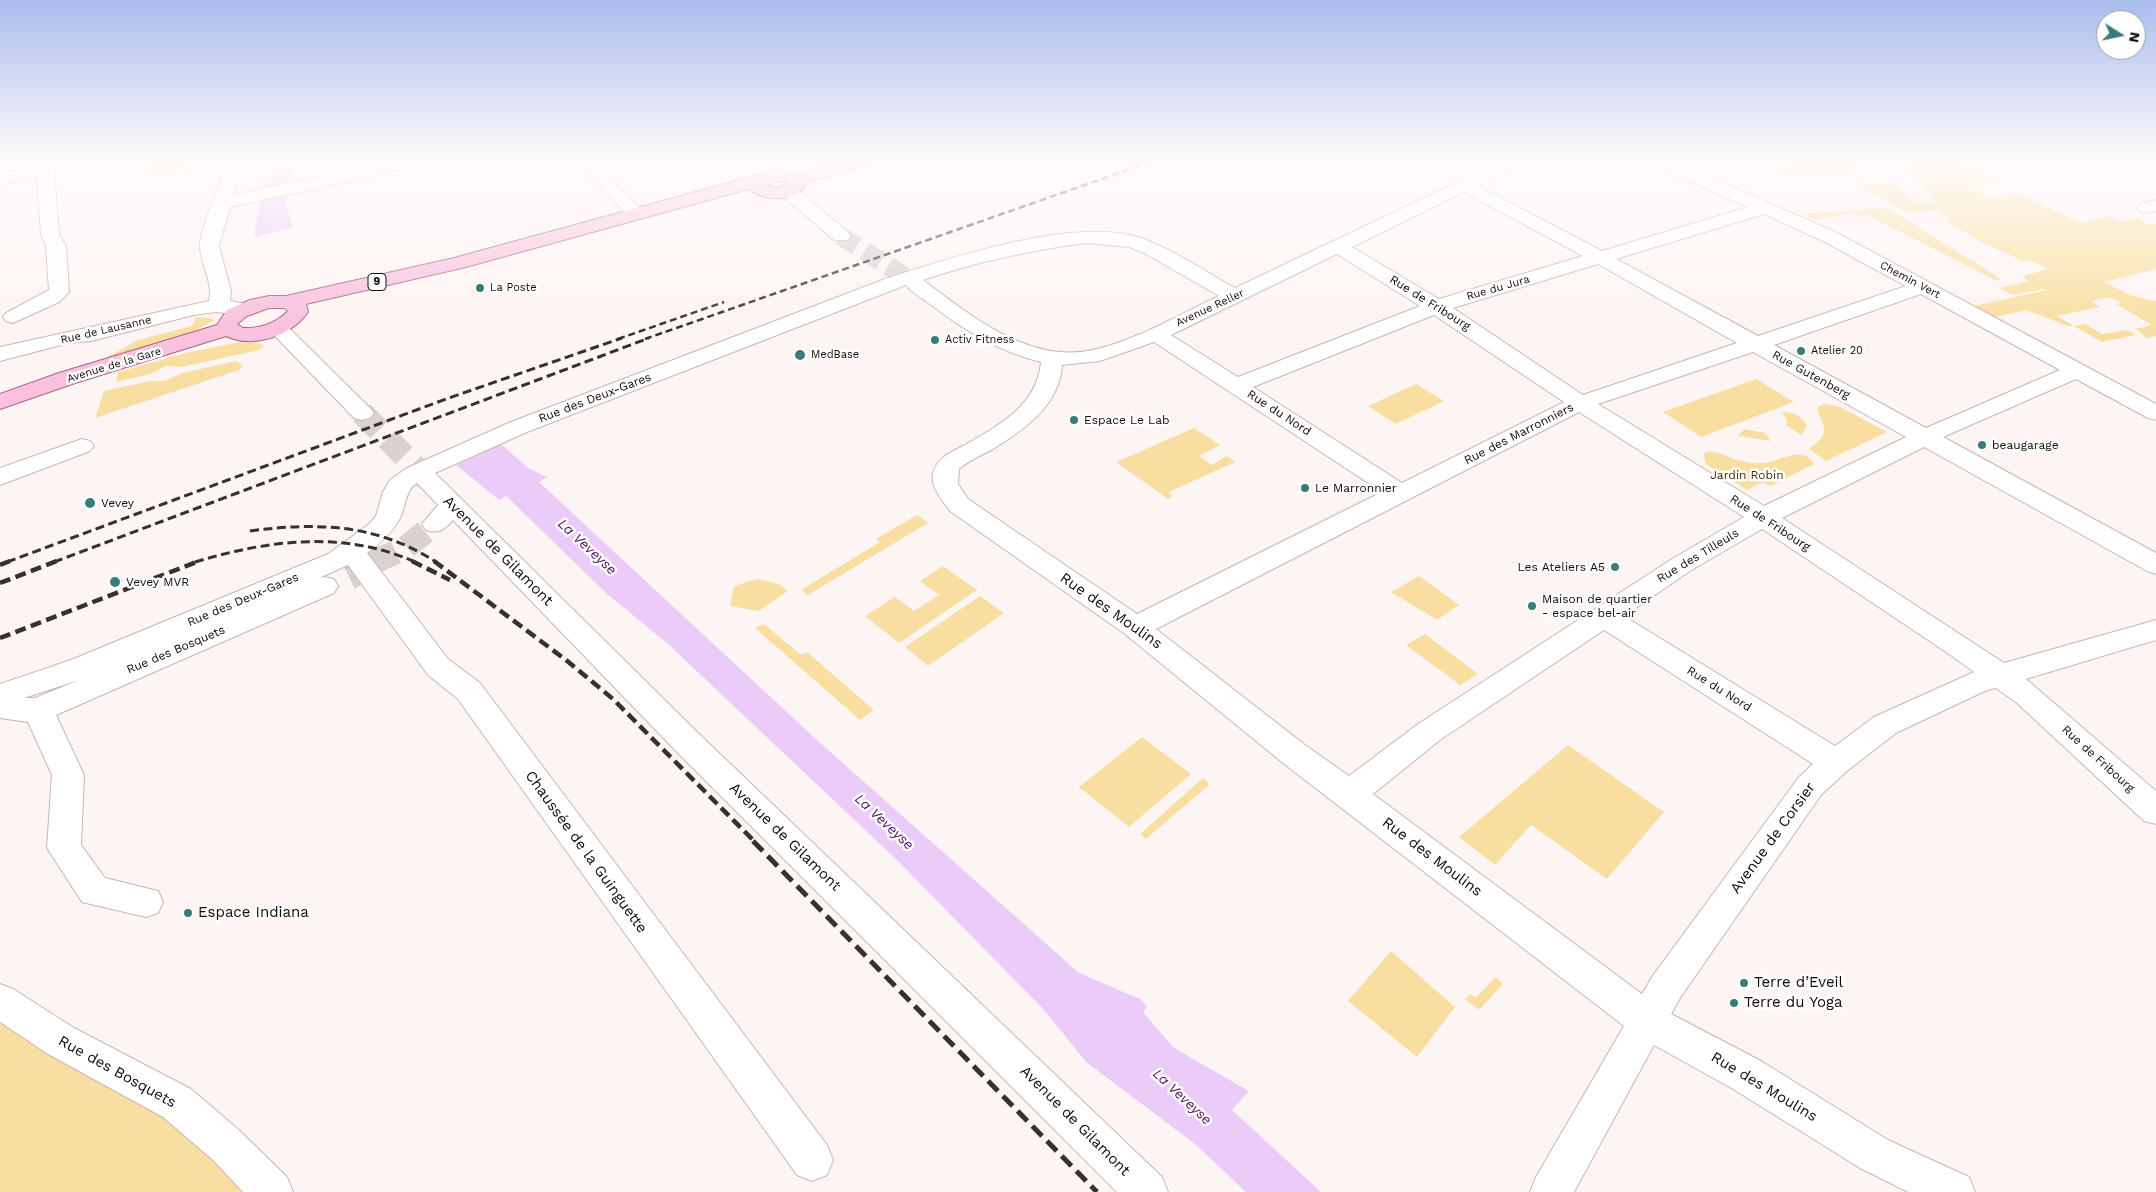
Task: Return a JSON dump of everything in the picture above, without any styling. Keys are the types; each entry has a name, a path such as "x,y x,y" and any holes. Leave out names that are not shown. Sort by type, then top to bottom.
{"main road":[{"name":"9","path":"291,308 363,286 560,236 629,216"},
{"name":"9","path":"291,308 651,216"},
{"path":"269,302 291,308 278,328 247,335 232,332 228,329 227,324 229,320 243,310 269,302"},
{"name":"Avenue de la Gare","path":"0,402 67,378 228,329"}],"street":[{"path":"7,315 52,298 59,292 56,246 50,234 49,216"},
{"path":"216,306 220,301 221,291 209,246 219,216"},
{"path":"821,216 841,236"},
{"name":"Avenue Reller","path":"915,283 998,340 1016,348 1052,357 1089,357 1129,346 1156,334 1404,216"},
{"name":"Rue Gutenberg","path":"1523,216 2156,565"},
{"name":"Rue du Jura","path":"1236,386 1435,307 1739,216"},
{"name":"Chemin Vert","path":"1782,216 1830,237 2156,413"},
{"name":"Rue des Deux-Gares","path":"0,695 81,668 336,560 350,563 382,526 392,509 394,492 403,481 416,473 528,424 892,283 955,263 1042,243 1074,238 1109,238 1147,248 1235,297"},
{"name":"Rue de Fribourg","path":"1339,247 1435,307 1580,403 1763,517 2001,676 2028,695 2156,811"},
{"name":"Rue des Marronniers","path":"1135,627 1580,403 1756,345 1922,287"},
{"name":"Rue de Lausanne","path":"0,354 70,337 91,335 194,309 216,306 243,310"},
{"path":"7,315 58,335 70,337"},
{"path":"278,328 362,413"},
{"name":"Rue du Nord","path":"1156,334 1402,494"},
{"name":"Rue des Moulins","path":"1052,357 1053,372 1046,393 1027,414 1008,428 952,462 946,468 944,477 947,489 959,505 1135,627 1294,754 1350,794 1646,1020 1747,1075 1874,1154 1954,1192"},
{"name":"Rue des Tilleuls","path":"1350,794 1429,732 1681,565 1763,517 1927,438 1954,423 2078,370"},
{"path":"0,477 82,446"},
{"name":"Avenue de Gilamont","path":"427,479 444,514 686,741 1147,1192"},
{"name":"Rue des Bosquets","path":"0,707 12,710 38,710 350,563"},
{"name":"Chaussée de la Guinguette","path":"350,563 438,668 469,691 812,1160"},
{"name":"Rue du Nord","path":"1603,616 1836,762"},
{"name":"Avenue de Corsier","path":"1551,1192 1646,1020 1667,986 1810,786 1836,762 1886,725 1977,682 2085,649 2156,630"},
{"path":"38,710 68,775 64,848 94,891 146,902"},
{"name":"Rue des Bosquets","path":"0,1001 61,1042 177,1103 226,1146 272,1192"}],"green space":[{"path":"1804,216 1838,216 1816,220"},
{"path":"1868,216 1900,216 2001,279 1997,281"},
{"path":"1944,216 2065,216 2080,223 2108,216 2122,222 2136,218 2151,225 2156,224 2156,269 2104,282 2133,296 2156,301 2156,336 2147,338 2136,329 2152,325 2116,304 2122,303 2108,297 2091,301 2100,307 2057,316 2074,326 2068,326 2026,310 1995,317 1974,306 2046,290 2013,295 2000,288 2028,281 2023,276 2048,269 2028,260 2023,261 1981,242 1946,221 1951,220"},
{"path":"196,317 215,320 188,334 103,360 138,340 192,326"},
{"path":"2085,324 2102,334 2127,330 2136,335 2102,342 2074,326"},
{"path":"240,342 259,343 264,346 259,350 182,367 166,366 150,374 116,382 118,372 185,353"},
{"path":"236,361 242,365 239,370 95,418 104,391 150,381 165,381 182,373"},
{"path":"1756,379 1794,402 1701,437 1663,412"},
{"path":"1416,384 1444,401 1396,424 1368,406"},
{"path":"1825,404 1840,407 1887,432 1826,461 1809,449 1823,436 1824,427 1817,409"},
{"path":"1782,412 1793,414 1803,420 1807,426 1801,435 1786,425 1787,421"},
{"path":"1194,428 1220,445 1199,456 1212,465 1227,456 1235,462 1169,492 1172,496 1168,499 1116,462"},
{"path":"1744,429 1765,433 1771,441 1738,436"},
{"name":"Jardin Robin","path":"1709,451 1754,463 1768,462 1797,454 1809,458 1814,464 1770,486 1763,482 1747,490 1706,464 1703,454"},
{"path":"917,515 928,523 808,595 801,590 880,542 876,539"},
{"path":"943,566 977,590 899,643 865,616 895,597 914,611 939,595 920,581"},
{"path":"1419,576 1459,605 1437,620 1391,592"},
{"path":"757,579 779,584 788,591 759,611 730,606 734,586"},
{"path":"980,596 1004,613 928,666 905,647"},
{"path":"764,624 801,655 807,652 874,710 860,720 755,628"},
{"path":"1425,634 1478,674 1460,685 1406,645"},
{"path":"1142,737 1191,774 1129,827 1079,787"},
{"path":"1568,745 1664,812 1607,879 1531,825 1495,865 1459,837"},
{"path":"1203,778 1210,784 1146,839 1140,834"},
{"path":"1391,951 1455,1007 1417,1057 1348,1001"},
{"path":"1496,977 1503,984 1479,1010 1465,999 1470,994 1476,997"},
{"path":"0,1001 272,1192 0,1192"}],"water":[{"path":"257,216 289,216 294,227 254,237"},
{"name":"La Veveyse","path":"501,444 528,468 547,477 539,482 818,741 1079,973 1140,999 1147,1006 1143,1012 1174,1048 1249,1091 1232,1110 1321,1192 1246,1192 1195,1144 1086,1062 1045,1011 898,861 669,645 606,593 506,496 499,500 456,465"}],"tunnel":[{"path":"841,236 915,283"},
{"path":"362,413 427,479"},
{"path":"374,562 405,548 435,524"},
{"path":"348,575 377,561"}],"railway":[{"path":"645,339 997,216"},
{"path":"618,339 724,302"},
{"path":"7,562 446,399 622,338"},
{"path":"54,562 649,338"},
{"path":"250,531 299,527 346,529 392,540 414,549 436,562"},
{"path":"195,562 250,548 306,542 361,545 415,562"},
{"path":"0,565 10,561"},
{"path":"0,583 57,561"},
{"path":"0,638 199,561"},
{"path":"412,561 450,580"},
{"path":"434,561 566,660 613,699 755,842"},
{"path":"753,841 1097,1192"}],"place":[{"name":"La Poste","path":"480,288"},
{"name":"Activ Fitness","path":"935,340"},
{"name":"Atelier 20","path":"1801,351"},
{"name":"MedBase","path":"800,355"},
{"name":"Espace Le Lab","path":"1074,420"},
{"name":"beaugarage","path":"1982,445"},
{"name":"Le Marronnier","path":"1305,488"},
{"name":"Vevey","path":"90,503"},
{"name":"Les Ateliers A5","path":"1615,567"},
{"name":"Vevey MVR","path":"115,582"},
{"name":"Maison de quartier - espace bel-air","path":"1532,606"},
{"name":"Espace Indiana","path":"188,913"},
{"name":"Terre d’Eveil","path":"1744,983"},
{"name":"Terre du Yoga","path":"1734,1003"}]}
